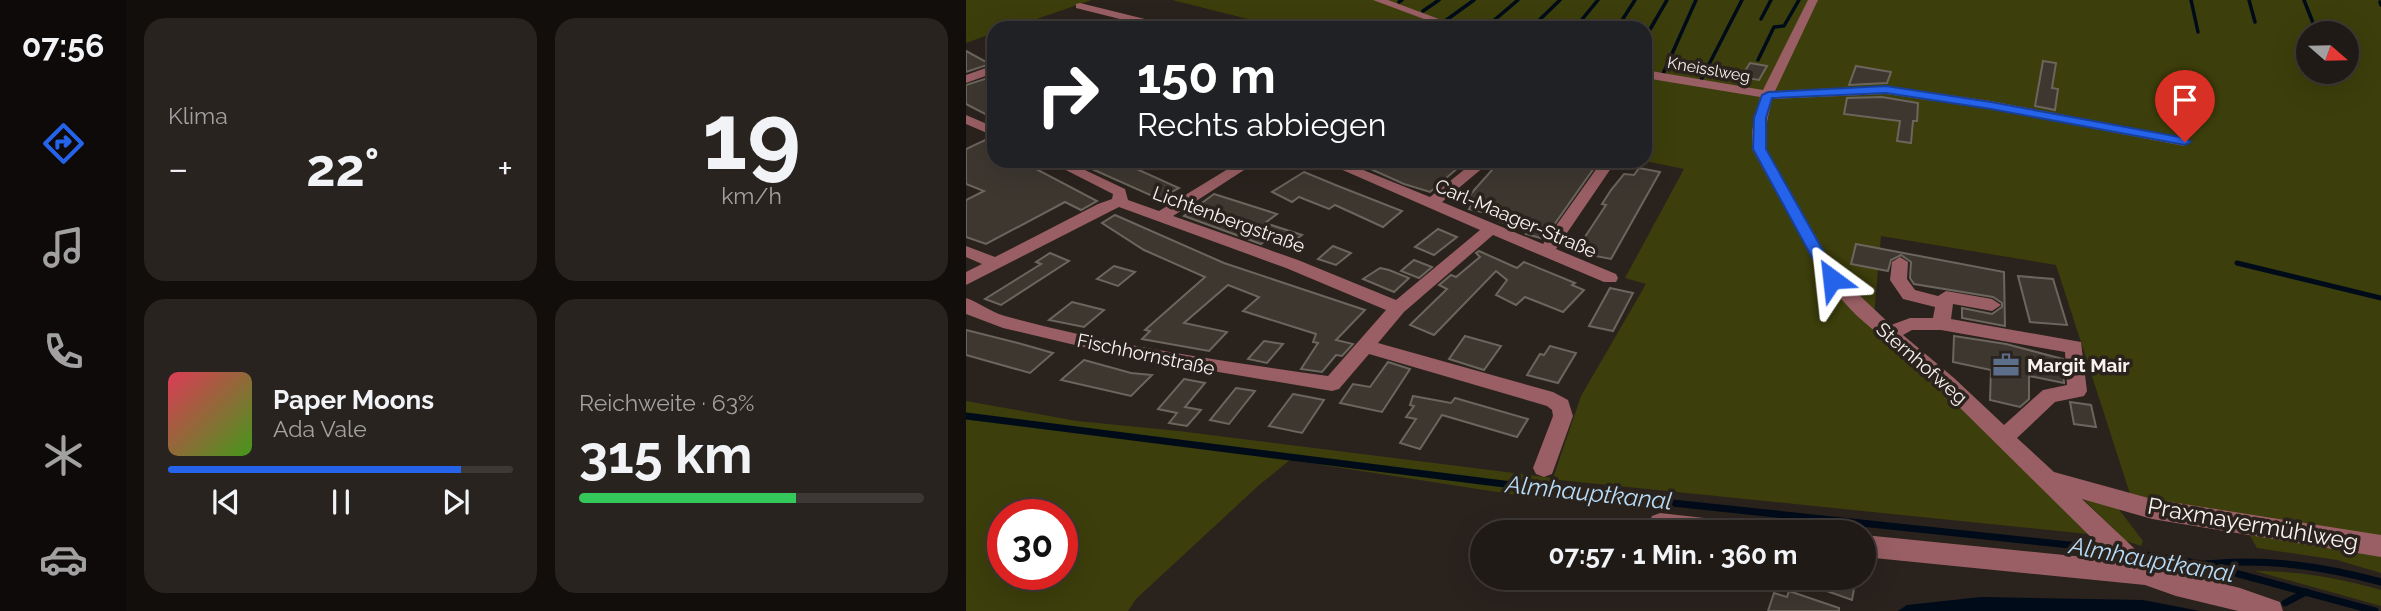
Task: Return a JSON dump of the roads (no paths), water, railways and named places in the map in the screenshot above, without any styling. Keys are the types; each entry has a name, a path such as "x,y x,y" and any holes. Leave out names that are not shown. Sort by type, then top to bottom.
{"street":[{"path":"1378,0 1438,21"},
{"name":"Sternhofweg","path":"1813,0 1768,95 1760,118 1759,149 1832,279 1889,334 1947,383 2145,574"},
{"path":"1080,6 1140,21"},
{"path":"1126,21 1132,19"},
{"path":"966,79 987,72"},
{"name":"Kneisslweg","path":"1652,75 1768,95 1886,90 1991,105 2185,142"},
{"path":"966,119 987,129"},
{"name":"Lichtenbergstraße","path":"1070,168 1120,192 1120,201 1292,264 1398,308"},
{"path":"1160,217 1240,168"},
{"name":"Carl-Maager-Straße","path":"1346,168 1610,278"},
{"path":"1432,203 1475,168"},
{"path":"1546,253 1604,168"},
{"path":"966,279 1120,201"},
{"path":"1490,229 1398,308 1364,346 1553,400 1561,406 1563,416 1544,468"},
{"path":"966,251 995,263"},
{"path":"1900,262 1898,280 1909,295 1944,303"},
{"path":"1941,324 1946,296 1992,305"},
{"name":"Fischhornstraße","path":"966,304 971,310 1012,324 1090,343 1219,369 1332,384 1364,346"},
{"path":"1889,334 1910,324 1941,324 2074,347 2077,391 2050,396 2003,438"},
{"name":"Praxmayermühlweg","path":"2044,479 2152,509 2217,522 2381,546"},
{"name":"Sternhofweg","path":"1876,547 2145,574 2170,585 2251,602 2271,611"}],"water":[{"path":"1981,597 2143,600 2200,611 1898,611 1907,605"}],"waterway":[{"path":"1423,11 1439,0"},
{"path":"1445,21 1474,0"},
{"path":"1493,21 1518,0"},
{"path":"1538,21 1560,0"},
{"path":"1581,21 1598,0"},
{"path":"1622,21 1635,0"},
{"path":"1652,26 1667,0"},
{"path":"1663,74 1696,0"},
{"path":"1701,80 1742,0"},
{"path":"1761,19 1771,0"},
{"path":"1758,60 1774,27 1784,26 1799,0"},
{"path":"2191,0 2198,32"},
{"path":"2249,0 2255,22"},
{"path":"2304,0 2312,21"},
{"path":"2237,263 2381,298"},
{"name":"Almhauptkanal","path":"966,416 1559,491 2107,549"},
{"name":"Almhauptkanal","path":"2133,553 2202,564 2306,592"},
{"path":"2206,564 2251,562 2294,565 2381,582"},
{"path":"2285,603 2306,592"},
{"name":"Almhauptkanal","path":"2306,592 2375,611"}],"place":[{"name":"Margit Mair","path":"2006,365"}]}
